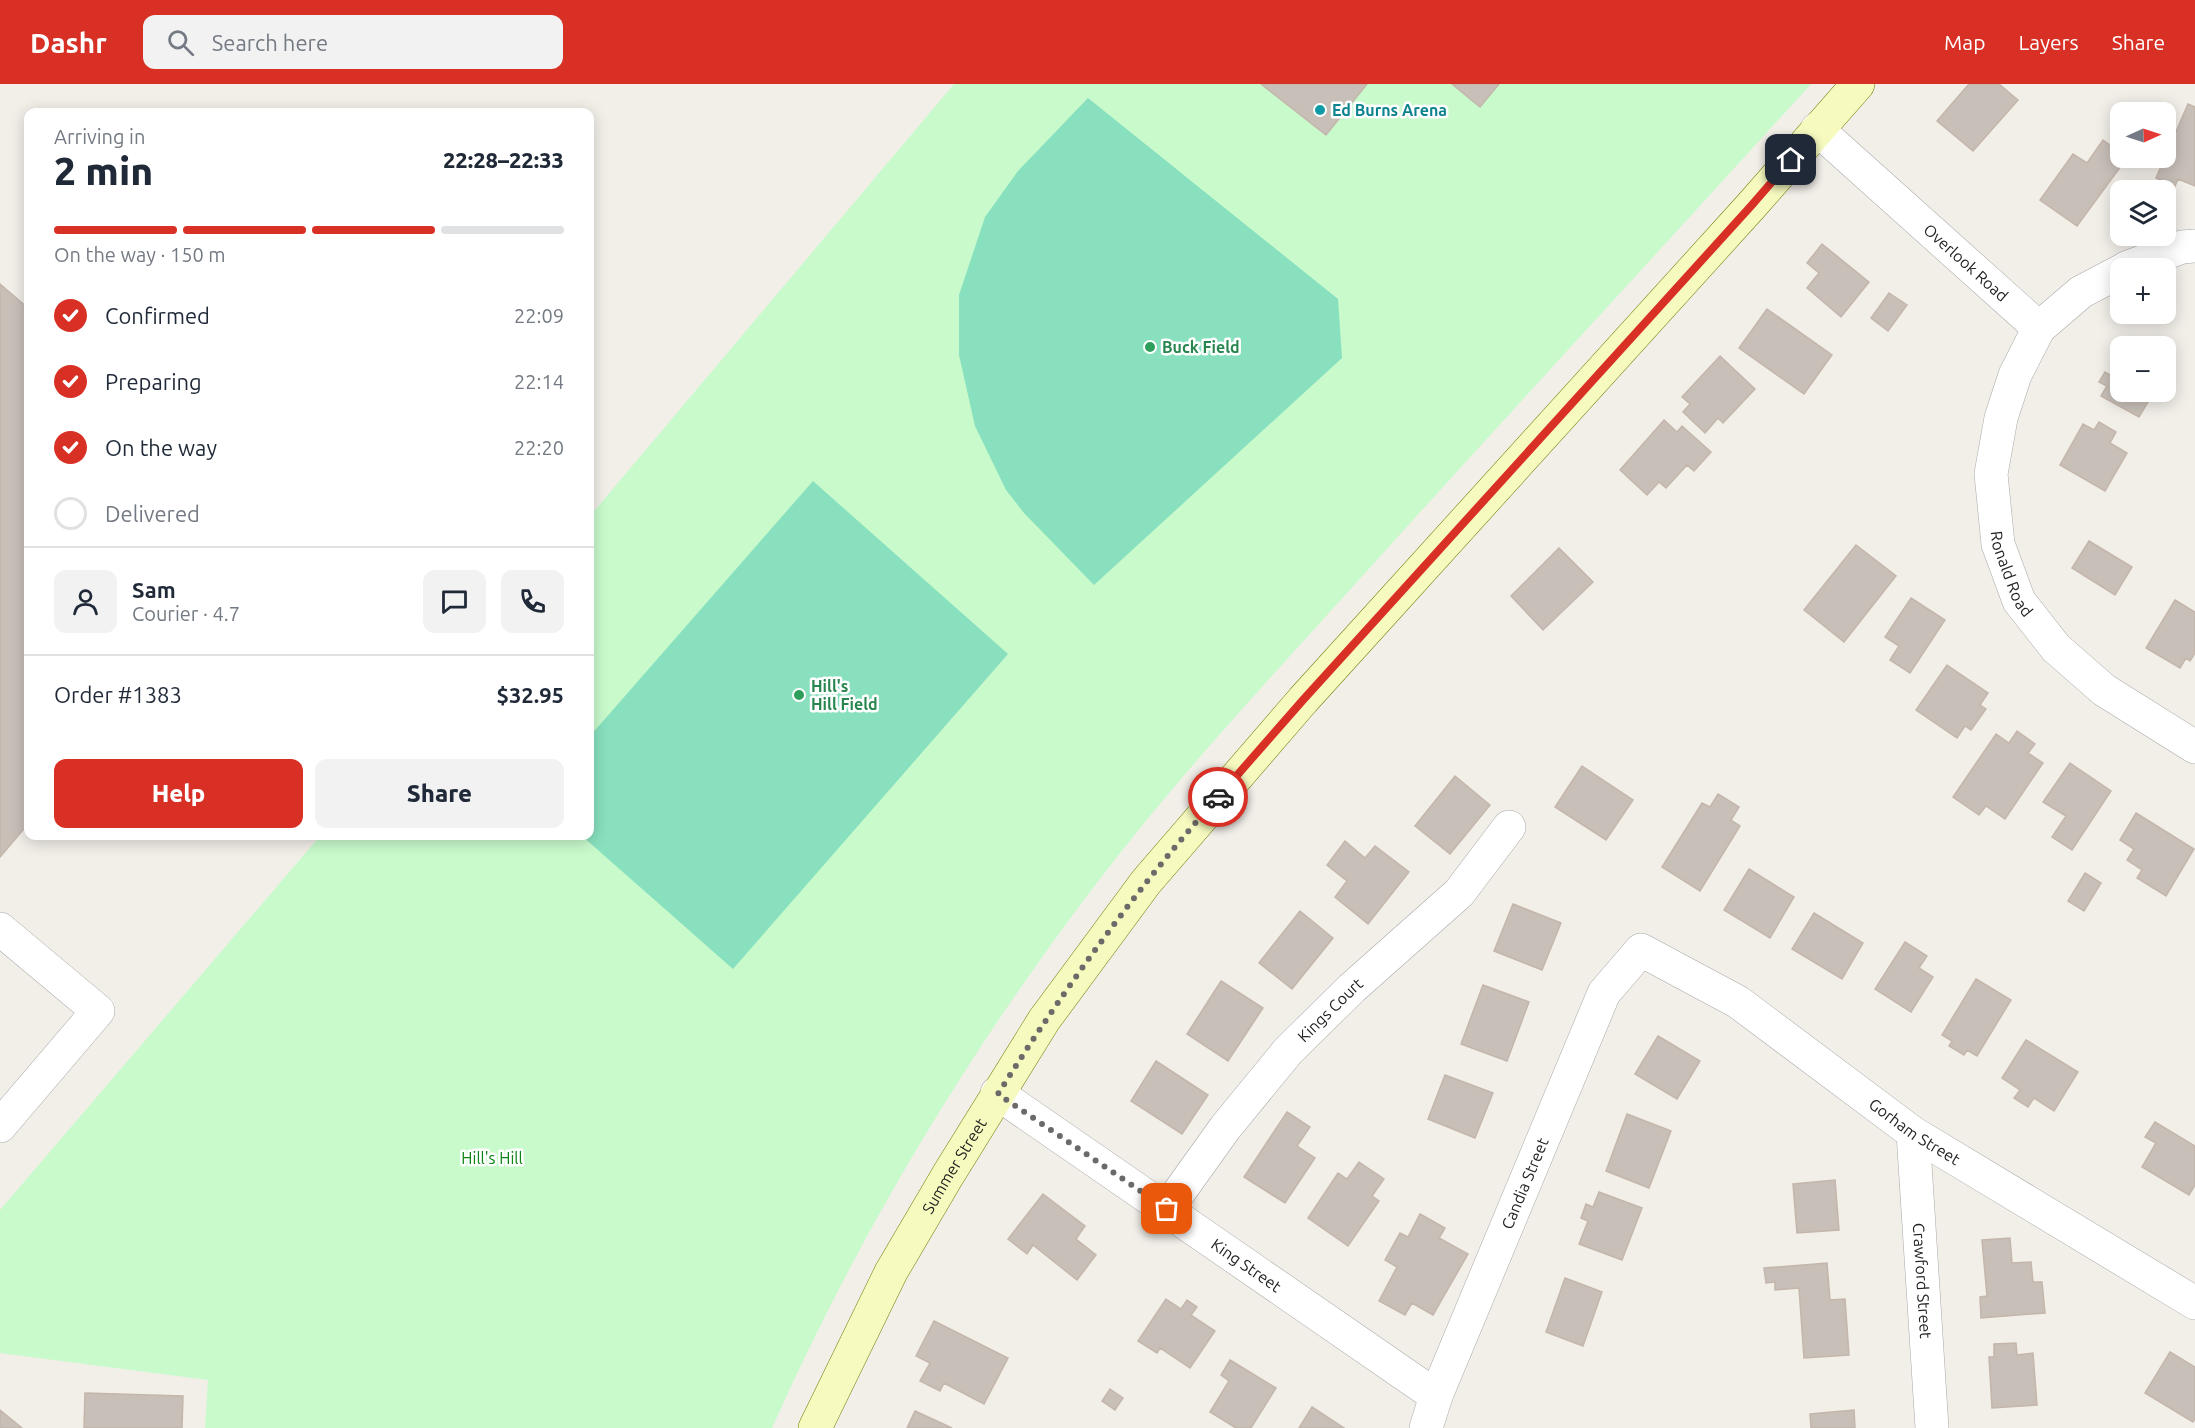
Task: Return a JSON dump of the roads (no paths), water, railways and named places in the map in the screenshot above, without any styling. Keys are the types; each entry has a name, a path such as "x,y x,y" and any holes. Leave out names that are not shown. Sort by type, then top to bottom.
{"main road":[{"name":"Summer Street","path":"814,1428 891,1272 998,1094 1044,1020 1146,882 1311,691 1751,206 1858,84"}],"street":[{"name":"Overlook Road","path":"1817,129 2039,328"},
{"path":"2153,258 2182,247 2195,246"},
{"path":"2039,328 2081,292 2110,277"},
{"name":"Ronald Road","path":"2039,328 2015,375 2001,418 1990,474 1998,544 2019,602 2056,648 2104,690 2195,747"},
{"name":"Kings Court","path":"1167,1209 1225,1128 1288,1052 1352,988 1459,893 1509,827"},
{"path":"0,929 98,1011 0,1126"},
{"name":"Gorham Street","path":"1641,950 1738,1002 1913,1133 2195,1303"},
{"name":"Candia Street","path":"1426,1428 1436,1396 1604,993 1641,950"},
{"name":"King Street","path":"998,1094 1436,1396"},
{"name":"Crawford Street","path":"1913,1133 1932,1428"}],"place":[{"name":"Ed Burns Arena","path":"1320,110"},
{"name":"Buck Field","path":"1150,347"},
{"name":"Hill's Hill Field","path":"799,695"}],"park label":[{"name":"Hill's Hill","path":"492,1158"}]}
